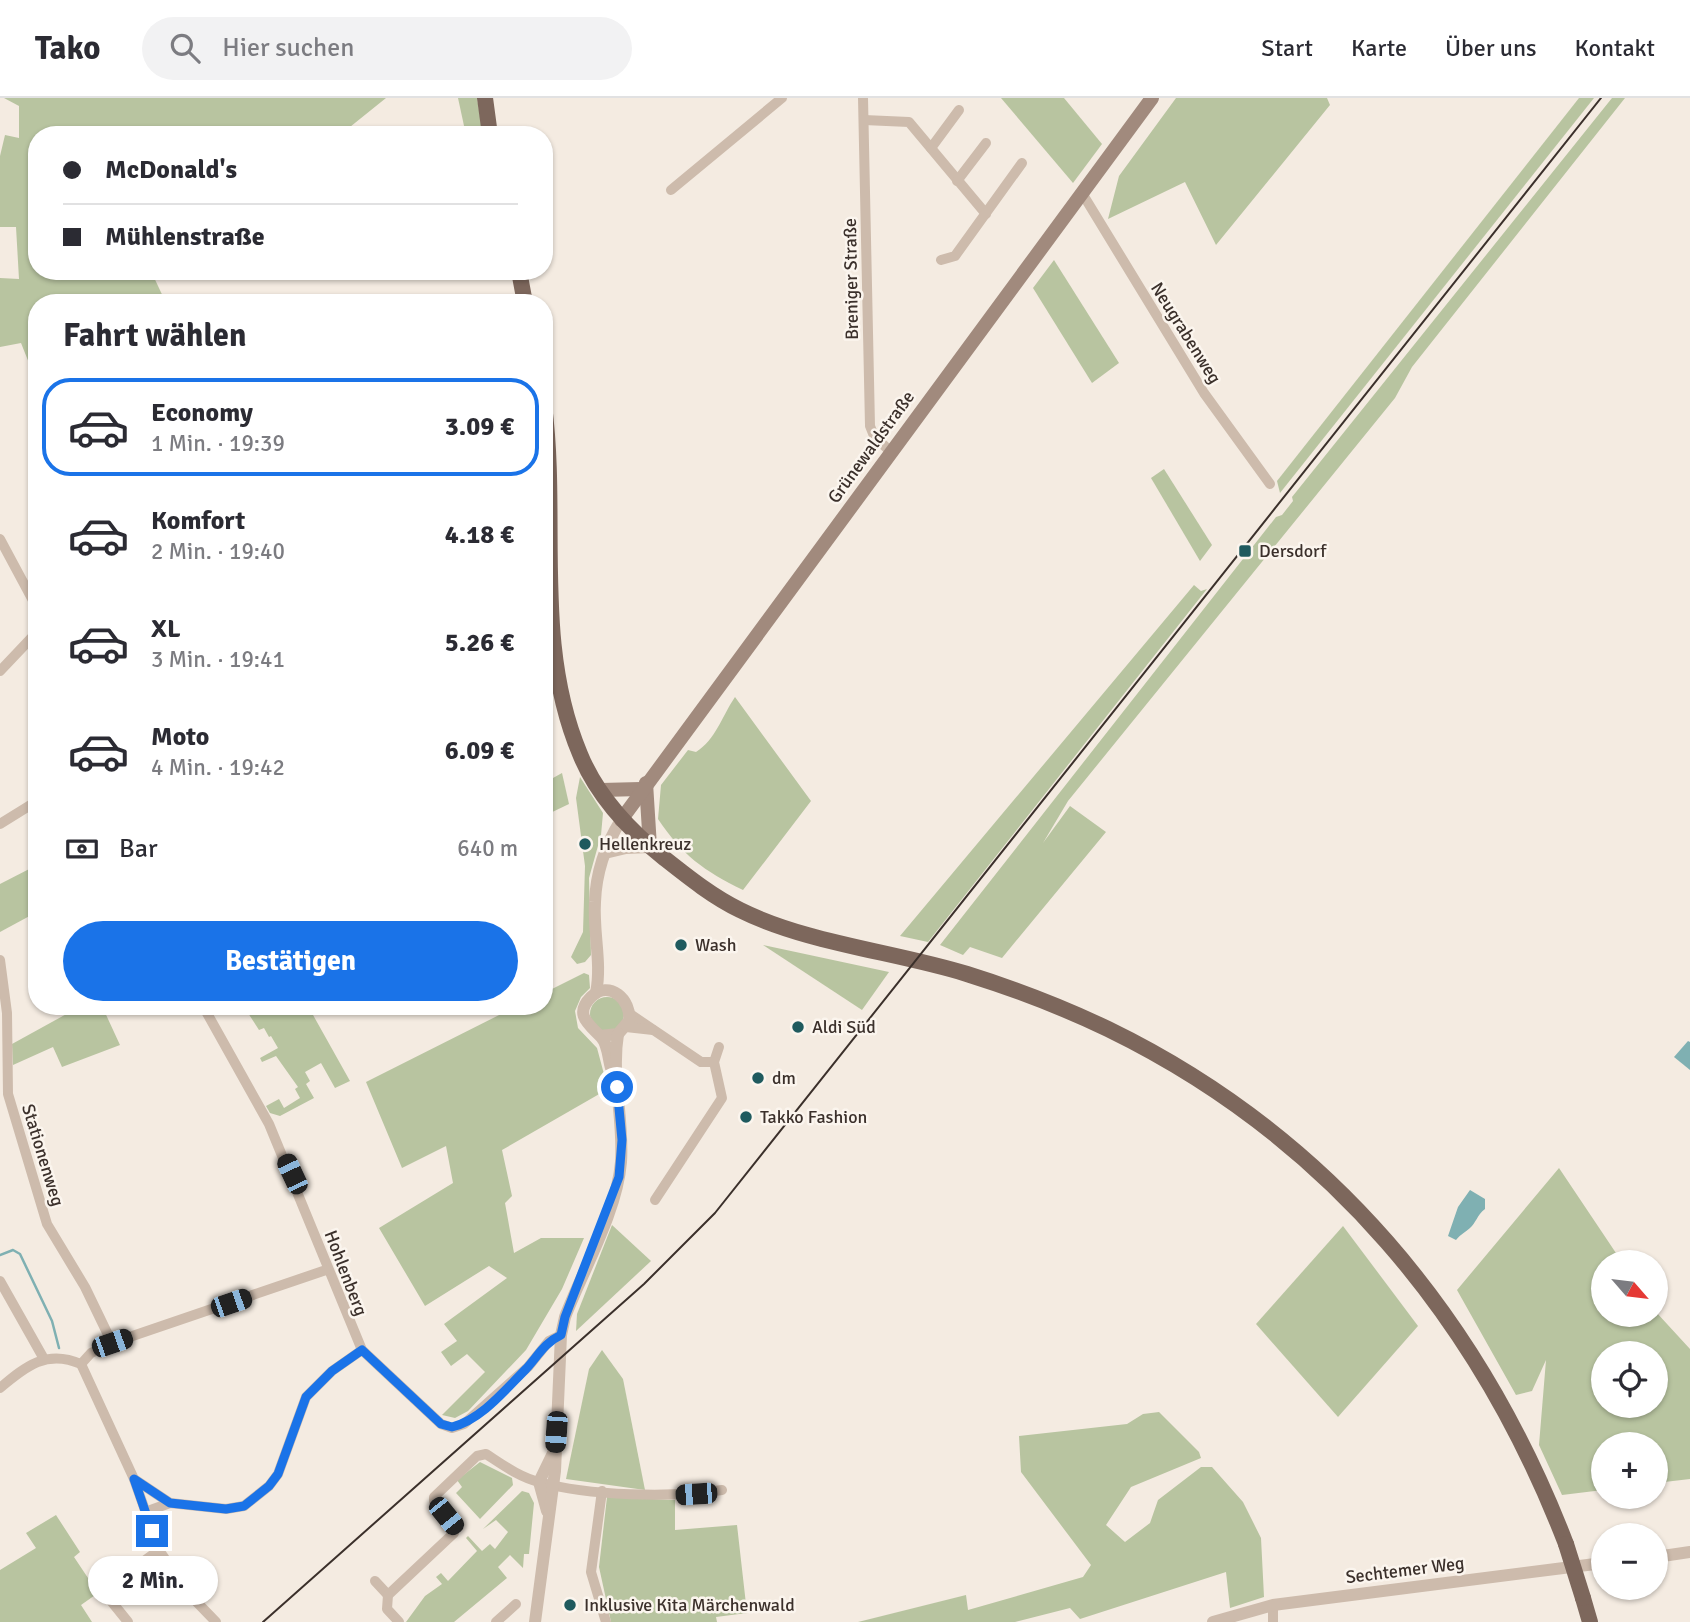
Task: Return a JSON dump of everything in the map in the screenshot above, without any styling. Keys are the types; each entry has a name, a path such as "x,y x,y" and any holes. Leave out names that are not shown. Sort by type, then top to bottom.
{"main road":[{"path":"485,98 489,126"},
{"name":"Grünewaldstraße","path":"621,820 643,785 1152,98"},
{"path":"553,640 556,673 580,756 601,790 621,820 650,847 710,892 740,910 790,928 965,974 1086,1019 1176,1066 1263,1126 1310,1165 1366,1219 1415,1273 1465,1340 1505,1408 1539,1476 1566,1544 1590,1622"},
{"path":"601,790 643,785 650,847"}],"street":[{"path":"671,190 782,98"},
{"name":"Breniger Straße","path":"863,98 870,426 874,436 891,452"},
{"path":"931,148 959,110"},
{"path":"864,120 909,122 986,214"},
{"path":"957,181 986,143"},
{"path":"941,260 955,256 1022,163"},
{"name":"Neugrabenweg","path":"1082,193 1204,393 1270,484"},
{"path":"0,539 28,591"},
{"path":"0,671 28,641"},
{"path":"0,824 28,807"},
{"path":"617,1087 600,1036 588,1027 585,1020 586,1005 596,993 600,960 595,902 605,853 621,820"},
{"path":"605,853 626,848 650,847"},
{"name":"Stationenweg","path":"0,960 7,1013 8,1094 47,1224 85,1287 112,1343"},
{"path":"600,960 611,991"},
{"path":"596,993 611,991 625,999 630,1014 701,1062 715,1062"},
{"path":"535,1622 547,1515 554,1484 561,1335 565,1317 619,1177 622,1140 617,1087 622,1030 630,1014"},
{"name":"Hohlenberg","path":"208,1015 269,1124 292,1174 327,1270 362,1350 441,1424 452,1427 478,1415 528,1367 549,1341 561,1335"},
{"path":"600,1036 622,1030 653,1030"},
{"path":"655,1200 722,1098 715,1062 719,1047"},
{"path":"81,1364 91,1353 112,1343 327,1270"},
{"path":"0,1281 44,1359"},
{"path":"145,1512 170,1503 226,1509 244,1506 257,1497 269,1486 286,1457 306,1397 332,1371 362,1350"},
{"path":"0,1388 16,1374 44,1359 67,1358 81,1364 134,1479 159,1550 188,1593 216,1622"},
{"path":"547,1515 539,1482 555,1447"},
{"path":"399,1622 387,1609 388,1595 454,1533 455,1527 434,1501 435,1497 477,1456 486,1454 510,1470 539,1482 602,1491 671,1495 722,1490"},
{"path":"134,1479 170,1503"},
{"path":"602,1491 591,1572 606,1622"},
{"path":"128,1622 103,1591 159,1550"},
{"path":"1668,1555 1690,1552"},
{"name":"Sechtemer Weg","path":"1213,1622 1273,1605 1591,1565"},
{"path":"375,1581 388,1595"},
{"path":"496,1622 516,1604"},
{"path":"1273,1605 1273,1622"}],"green space":[{"path":"4,98 386,98 351,126 28,126 28,280 155,280 162,294 28,294 28,360 21,343 0,347 0,278 19,279 16,227 0,227 0,156 5,135 19,138 19,106"},
{"path":"458,98 477,98 482,126 464,126"},
{"path":"1001,98 1064,98 1102,144 1073,183"},
{"path":"1176,98 1327,98 1330,105 1216,245 1185,182 1108,219 1119,176"},
{"path":"1579,98 1594,98 1280,493 1277,481"},
{"path":"1612,98 1625,98 1412,367 1395,398 1068,801 1043,843 1070,806 1106,832 1002,958 970,947 963,955 940,945 1276,517 1282,515 1293,501 1292,497"},
{"path":"1054,260 1119,363 1092,383 1033,288"},
{"path":"1164,469 1212,545 1200,561 1151,478"},
{"path":"1194,585 1201,591 1207,589 928,942 900,936"},
{"path":"735,697 811,801 743,890 695,861 676,843 658,819 661,785 688,750 696,752 709,741"},
{"path":"562,773 569,804 553,812 553,778"},
{"path":"580,777 603,813 601,835 589,878 591,955 585,962 577,964 571,957 583,932 585,866 576,798"},
{"path":"28,870 28,917 0,932 0,884"},
{"path":"763,945 889,972 862,1010"},
{"path":"584,973 589,975 590,988 581,997 575,1011 578,1028 597,1048 608,1089 502,1150 512,1196 505,1203 514,1253 541,1238 584,1238 562,1289 526,1350 468,1411 455,1418 442,1415 485,1372 467,1354 451,1366 441,1352 457,1341 444,1324 507,1278 489,1266 425,1306 379,1228 453,1183 446,1146 402,1168 366,1082 499,1015 553,1015 553,988"},
{"path":"607,997 619,1002 624,1014 619,1026 607,1031 595,1026 590,1014 595,1002"},
{"path":"65,1015 106,1015 120,1045 62,1067 53,1047 13,1065 12,1044"},
{"path":"249,1015 313,1015 350,1081 335,1088 321,1063 305,1072 310,1081 306,1084 314,1098 280,1116 270,1113 266,1106 279,1099 284,1108 300,1098 295,1089 298,1087 276,1056 262,1062 260,1058 278,1048 264,1028 259,1030"},
{"path":"1559,1168 1614,1250 1591,1250 1591,1327 1668,1325 1690,1349 1690,1479 1668,1482 1668,1432 1591,1432 1591,1491 1562,1495 1539,1445 1546,1360 1532,1391 1516,1395 1457,1290"},
{"path":"612,1225 651,1261 576,1331 577,1314"},
{"path":"1343,1226 1418,1326 1338,1417 1256,1324"},
{"path":"602,1350 623,1379 645,1490 566,1479 589,1369"},
{"path":"1159,1412 1199,1452 1201,1458 1131,1487 1106,1525 1125,1542 1150,1523 1158,1500 1201,1467 1212,1467 1243,1502 1261,1538 1264,1597 1230,1608 1226,1572 1080,1619 1070,1608 1015,1622 858,1622 966,1595 968,1610 1083,1577 1091,1565 1021,1472 1019,1436 1127,1424 1143,1414"},
{"path":"480,1462 512,1478 513,1485 480,1519 456,1493 462,1487 457,1480"},
{"path":"522,1491 529,1493 534,1503 529,1554 524,1554 523,1568 510,1555 498,1567 507,1578 454,1622 406,1622 425,1596 442,1584 436,1577 441,1573 448,1581 477,1551 466,1538 468,1536 482,1551 490,1544 495,1549 508,1532 496,1520 483,1529"},
{"path":"607,1497 675,1500 675,1530 737,1525 747,1613 716,1617 717,1622 611,1622 599,1567"},
{"path":"56,1515 80,1552 74,1557 98,1593 81,1605 92,1622 0,1622 0,1570 36,1548 26,1533"}],"water":[{"path":"1690,1042 1690,1070 1674,1057"},
{"path":"1470,1190 1485,1199 1485,1209 1472,1226 1456,1240 1448,1236 1458,1207"}],"waterway":[{"path":"0,1255 13,1250 20,1254 52,1321 59,1348"}],"tram line":[{"path":"263,1622 644,1284 715,1213 1601,98"}],"place":[{"name":"Dersdorf","path":"1245,551"},
{"name":"Hellenkreuz","path":"585,844"},
{"name":"Wash","path":"681,945"},
{"name":"Aldi Süd","path":"798,1027"},
{"name":"dm","path":"758,1078"},
{"name":"Takko Fashion","path":"746,1117"},
{"name":"Inklusive Kita Märchenwald","path":"570,1605"}],"route":[{"path":"152,1531 134,1479 170,1503 226,1509 244,1506 269,1486 278,1474 306,1397 332,1371 362,1350 441,1424 452,1427 464,1424 478,1415 528,1367 549,1341 561,1335 565,1317 614,1196 619,1177 622,1140 617,1087"}]}
